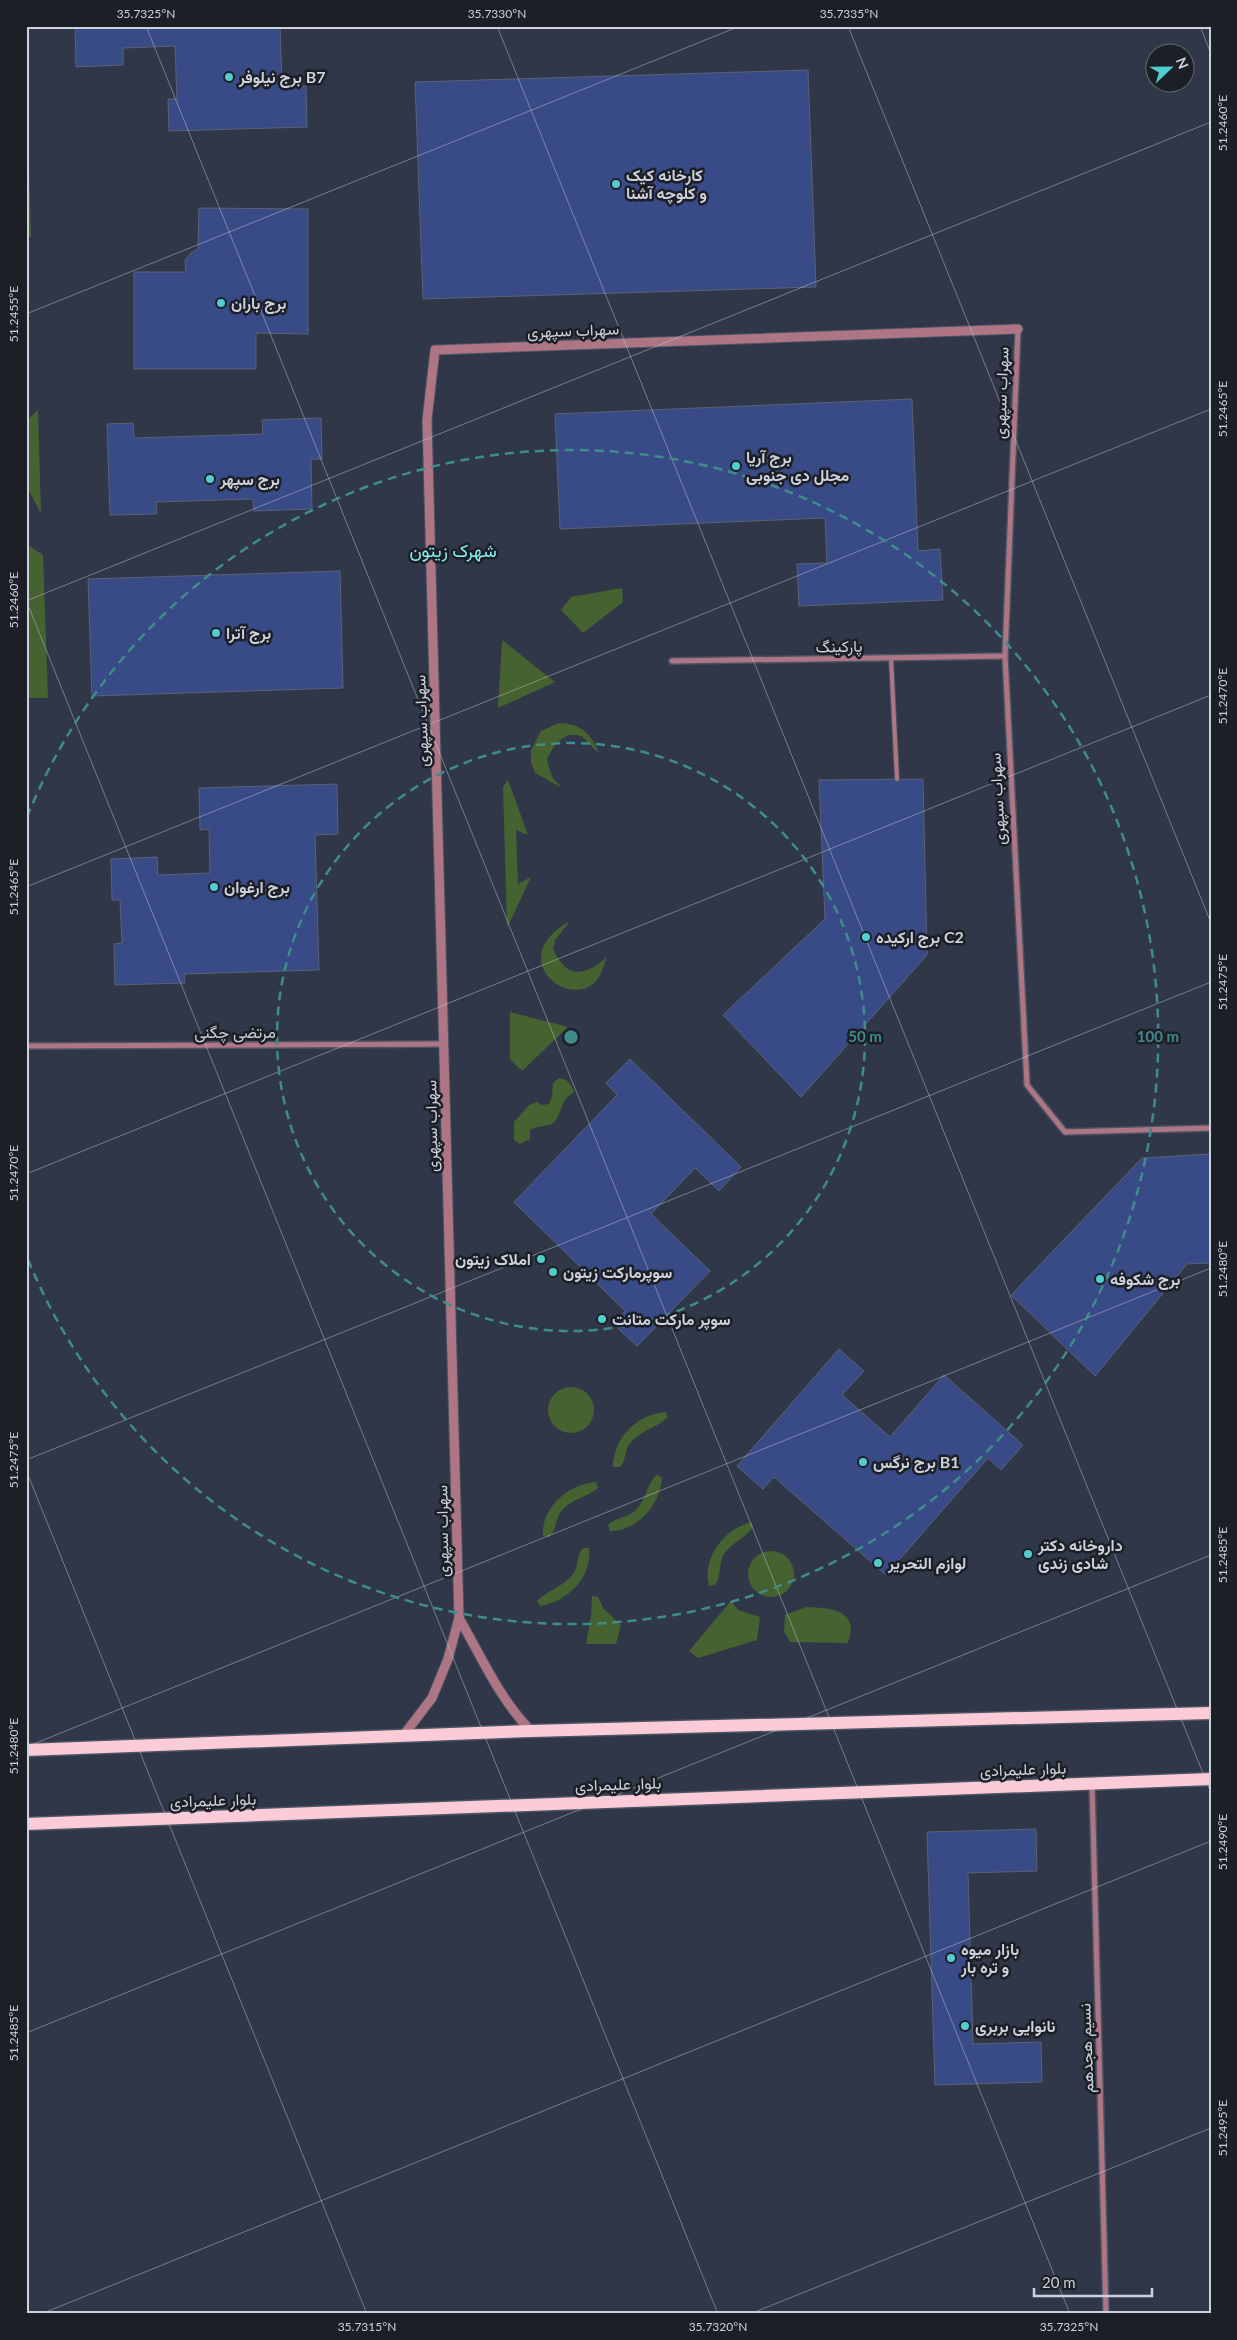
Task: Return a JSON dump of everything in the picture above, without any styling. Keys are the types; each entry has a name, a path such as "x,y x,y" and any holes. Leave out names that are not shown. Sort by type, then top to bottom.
{"main road":[{"path":"26,1750 531,1730 1211,1713"},
{"name":"بلوار علیمرادی","path":"26,1824 1092,1782 1211,1779"}],"street":[{"name":"سهراب سپهری","path":"403,1736 432,1698 448,1659 459,1618 427,420 435,350 1018,329 1005,656 1027,1084 1065,1132 1211,1128"},
{"name":"پارکینگ","path":"672,661 1005,656"},
{"name":"مرتضی چگنی","path":"26,1046 444,1044"},
{"name":"سهراب سپهری","path":"459,1618 495,1687 517,1716 531,1730"},
{"name":"نسیم هجدهم","path":"1092,1782 1106,2314"}],"lane":[{"path":"891,658 897,779"}],"green space":[{"path":"26,158 29,158 31,237 26,237"},
{"path":"38,410 41,514 26,485 26,421"},
{"path":"26,544 43,555 48,698 26,698"},
{"path":"622,588 623,602 583,633 561,610 571,597"},
{"path":"502,640 555,682 498,708"},
{"path":"559,723 579,727 589,735 599,753 582,737 576,735 570,735 560,740 547,760 552,777 562,788 535,773 531,762 531,750 541,731"},
{"path":"508,780 528,835 516,830 518,884 531,877 507,928 503,787"},
{"path":"570,921 555,940 553,949 564,966 577,972 584,971 607,957 598,979 593,984 581,989 568,989 556,984 547,975 542,963 543,949 551,935"},
{"path":"510,1012 568,1027 522,1071 510,1059"},
{"path":"559,1078 569,1082 574,1092 564,1102 554,1122 530,1130 530,1139 520,1144 514,1140 514,1122 529,1105 537,1102 542,1105 549,1104 552,1097 553,1083"},
{"path":"571,1387 584,1391 590,1397 594,1410 590,1423 584,1429 571,1433 558,1429 552,1423 548,1410 552,1397 558,1391"},
{"path":"666,1412 668,1417 664,1421 640,1434 631,1442 620,1467 613,1467 617,1446 629,1429 645,1417"},
{"path":"656,1475 662,1477 661,1487 646,1514 630,1526 610,1531 608,1525 611,1522 636,1510"},
{"path":"596,1482 598,1488 563,1509 560,1512 552,1534 549,1537 543,1536 547,1516 559,1499 576,1487"},
{"path":"751,1522 753,1527 750,1531 724,1554 717,1581 715,1585 709,1586 709,1565 717,1546 732,1531"},
{"path":"583,1548 589,1548 589,1559 587,1569 582,1578 568,1594 550,1604 540,1606 537,1601 565,1582 573,1574 579,1554"},
{"path":"766,1551 776,1551 788,1557 793,1565 793,1583 788,1591 780,1596 766,1597 758,1594 751,1587 748,1579 748,1569 751,1561 758,1554"},
{"path":"592,1596 598,1597 604,1609 621,1625 616,1644 586,1644"},
{"path":"731,1601 738,1610 760,1617 757,1640 698,1658 689,1651"},
{"path":"807,1607 826,1608 845,1616 849,1620 851,1627 848,1643 790,1642 784,1631 785,1615"}],"building":[{"name":"برج نیلوفر B7","path":"75,26 280,26 282,87 306,86 307,127 169,131 168,99 177,99 175,46 123,48 123,65 76,67"},
{"name":"کارخانه کیک و کلوچه آشنا","path":"808,70 816,287 423,299 415,82"},
{"name":"برج باران","path":"199,208 308,209 308,334 256,333 256,369 134,369 134,272 186,272 185,260 198,249"},
{"name":"برج آریا مجلل دی جنوبی","path":"912,399 918,551 940,549 943,600 799,606 797,564 827,563 825,518 560,529 555,414"},
{"name":"برج سپهر","path":"321,418 322,459 311,459 312,509 254,511 253,499 156,502 157,514 110,515 107,424 133,423 134,438 263,434 262,420"},
{"name":"برج آترا","path":"340,571 343,688 92,696 88,579"},
{"name":"برج ارکیده C2","path":"923,779 927,955 801,1097 723,1015 825,919 819,780"},
{"name":"برج ارغوان","path":"337,784 338,834 315,835 319,970 184,974 185,983 115,985 114,944 122,943 120,900 112,900 111,859 157,857 158,875 210,873 209,829 200,830 199,788"},
{"path":"630,1059 741,1167 719,1191 695,1168 651,1214 710,1271 637,1346 613,1324 625,1311 514,1202 617,1095 606,1083"},
{"name":"برج شکوفه","path":"1211,1154 1211,1263 1187,1264 1095,1376 1011,1295 1142,1158"},
{"name":"برج نرگس B1","path":"839,1349 864,1371 842,1395 890,1437 944,1375 1023,1445 1001,1470 988,1458 886,1575 774,1477 763,1489 737,1466"},
{"name":"بازار میوه و تره بار","path":"1036,1829 1037,1871 968,1873 973,2044 1041,2042 1042,2082 935,2085 927,1832"}],"place":[{"name":"برج نیلوفر B7","path":"229,77"},
{"name":"کارخانه کیک و کلوچه آشنا","path":"616,184"},
{"name":"برج باران","path":"221,303"},
{"name":"برج آریا مجلل دی جنوبی","path":"736,466"},
{"name":"برج سپهر","path":"210,479"},
{"name":"برج آترا","path":"216,633"},
{"name":"برج ارغوان","path":"214,887"},
{"name":"برج ارکیده C2","path":"866,937"},
{"name":"املاک زیتون","path":"541,1259"},
{"name":"سوپرمارکت زیتون","path":"553,1272"},
{"name":"برج شکوفه","path":"1100,1279"},
{"name":"سوپر مارکت متانت","path":"602,1319"},
{"name":"برج نرگس B1","path":"863,1462"},
{"name":"داروخانه دکتر شادی زندی","path":"1028,1554"},
{"name":"لوازم التحریر","path":"878,1563"},
{"name":"بازار میوه و تره بار","path":"951,1958"},
{"name":"نانوایی بربری","path":"965,2026"}],"district":[{"name":"شهرک زیتون","path":"453,551"}]}
